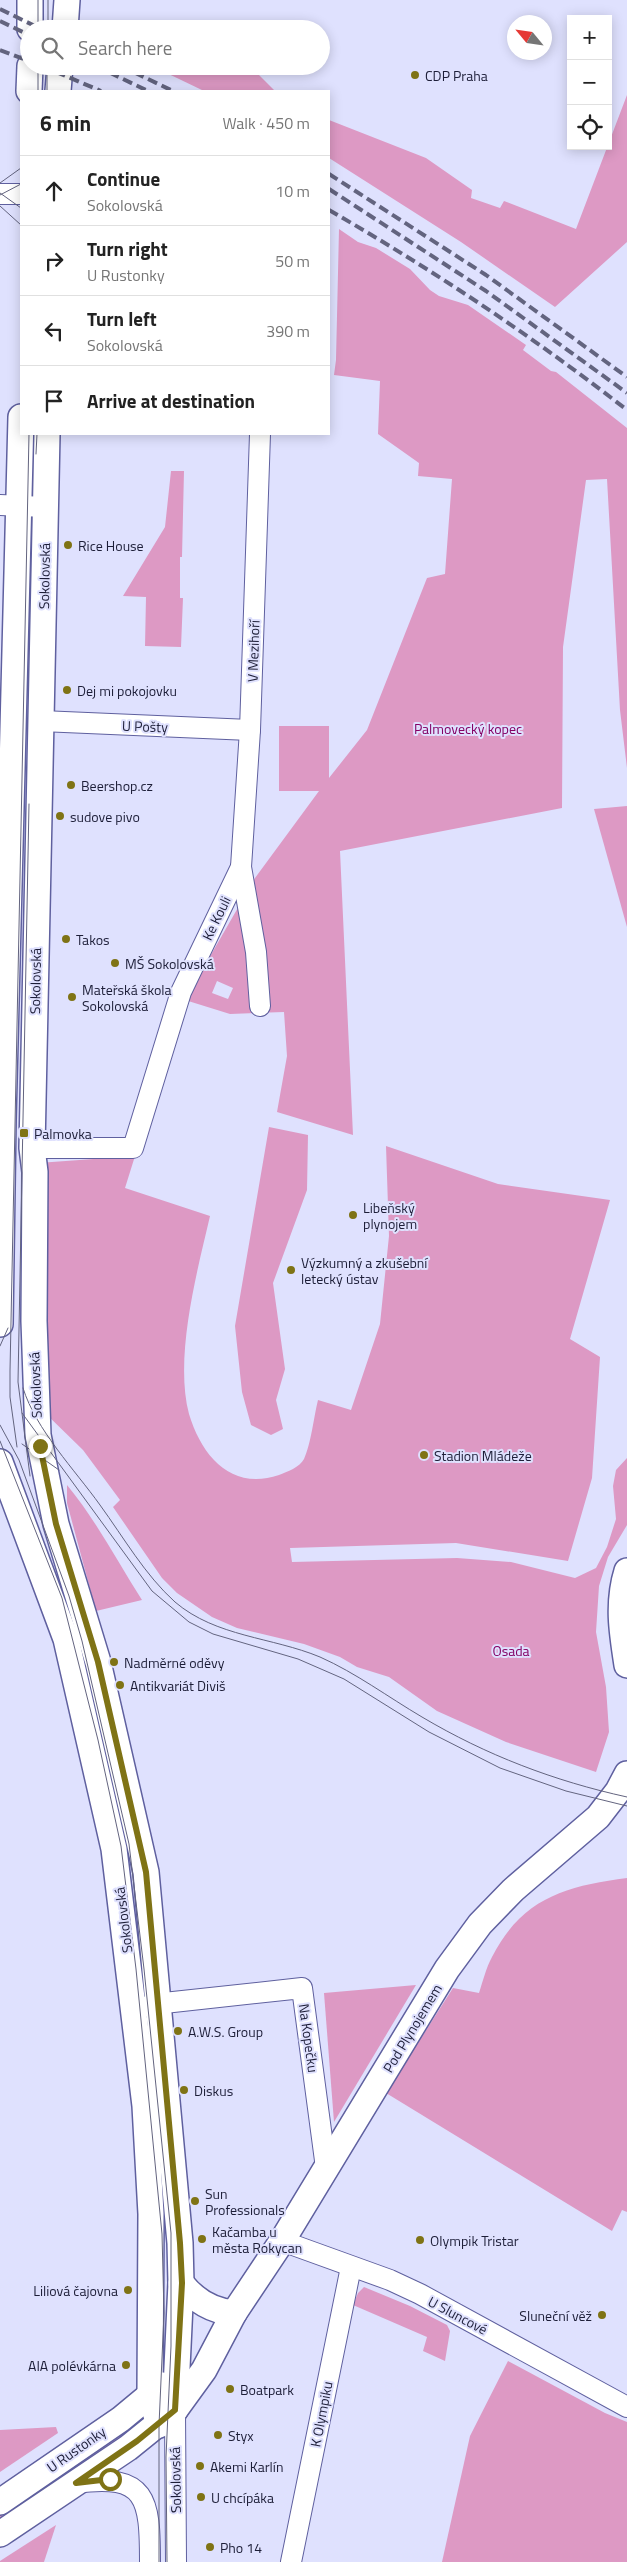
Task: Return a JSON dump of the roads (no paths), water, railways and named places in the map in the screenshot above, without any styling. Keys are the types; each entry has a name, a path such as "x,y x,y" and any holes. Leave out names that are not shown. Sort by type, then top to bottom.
{"main road":[{"path":"30,0 30,20"},
{"path":"66,20 67,0"},
{"path":"30,75 30,90"},
{"path":"58,90 59,75"},
{"name":"Sokolovská","path":"0,1324 9,506 20,424"},
{"name":"Sokolovská","path":"47,435 32,1120 34,1321 38,1435 56,1524 98,1662 146,1872 162,2004 180,2234 182,2283 178,2372 167,2417"},
{"name":"Sokolovská","path":"0,1462 52,1597 71,1659 114,1849 145,2106 151,2214 150,2395 167,2417"},
{"path":"627,1571 621,1612 627,1664"},
{"name":"Pod Plynojemem","path":"167,2417 204,2370 234,2313 282,2241 447,1970 480,1924 513,1890 591,1825 613,1799 627,1774"},
{"path":"182,2283 195,2298 206,2306 234,2313"},
{"name":"Pod Plynojemem","path":"150,2395 178,2372 234,2313"},
{"name":"U Rustonky","path":"0,2502 121,2418 150,2395"},
{"name":"U Rustonky","path":"0,2534 76,2483 167,2417"}],"street":[{"name":"V Mezihoří","path":"241,867 250,730 260,435"},
{"path":"9,506 45,507"},
{"name":"U Pošty","path":"41,721 250,730"},
{"name":"Ke Kouli","path":"241,867 256,952 260,1006"},
{"name":"Ke Kouli","path":"32,1148 133,1148 181,992 241,867"},
{"path":"2,1120 32,1120"},
{"name":"Na Kopečku","path":"133,2009 302,1988 326,2168"},
{"name":"U Sluncové","path":"282,2241 420,2294 627,2407"},
{"name":"K Olympiku","path":"291,2562 351,2266"},
{"name":"Sokolovská","path":"167,2417 176,2562"},
{"name":"Sokolovská","path":"76,2483 110,2479 136,2491 141,2497 147,2512 150,2562"}],"tram line":[{"path":"38,0 38,20"},
{"path":"48,0 48,20"},
{"path":"38,75 38,90"},
{"path":"47,75 47,90"},
{"path":"0,183 20,169"},
{"path":"0,195 20,185"},
{"path":"0,193 20,207"},
{"path":"0,206 20,224"},
{"path":"17,1447 10,1397 10,1371 29,435"},
{"path":"36,454 37,435"},
{"path":"29,804 18,1382 30,1476"},
{"path":"0,1346 8,1328"},
{"path":"23,1388 29,1404 46,1434 100,1505 144,1568 175,1602 191,1614 226,1630 302,1650 333,1663 446,1731 496,1755 547,1775 627,1797"},
{"path":"22,1413 152,1591 189,1622 213,1634 298,1659 344,1679 429,1732 500,1768 566,1791 627,1806"},
{"path":"0,1425 19,1460 69,1596 82,1641 129,1844 171,2233 171,2346 166,2457 167,2562"},
{"path":"0,1441 62,1598 98,1740 121,1846 136,1969 162,2234 164,2313 159,2425 159,2562"},
{"path":"22,1444 59,1470"}],"railway":[{"path":"0,9 23,20"},
{"path":"0,21 20,31"},
{"path":"0,50 20,58"},
{"path":"63,75 99,90"},
{"path":"115,75 146,90"},
{"path":"140,75 171,90"},
{"path":"330,175 486,275 627,377"},
{"path":"330,190 486,291 627,393"},
{"path":"330,211 444,280 555,356 627,410"}],"place":[{"name":"CDP Praha","path":"415,75"},
{"name":"Rice House","path":"68,545"},
{"name":"Dej mi pokojovku","path":"67,690"},
{"name":"Beershop.cz","path":"71,785"},
{"name":"sudove pivo","path":"60,816"},
{"name":"Takos","path":"66,939"},
{"name":"MŠ Sokolovská","path":"115,963"},
{"name":"Mateřská škola Sokolovská","path":"72,997"},
{"name":"Palmovka","path":"24,1133"},
{"name":"Libeňský plynojem","path":"353,1215"},
{"name":"Výzkumný a zkušební letecký ústav","path":"291,1270"},
{"name":"Stadion Mládeže","path":"424,1455"},
{"name":"Nadměrné oděvy","path":"114,1662"},
{"name":"Antikvariát Diviš","path":"120,1685"},
{"name":"A.W.S. Group","path":"178,2031"},
{"name":"Diskus","path":"184,2090"},
{"name":"Sun Professionals","path":"195,2201"},
{"name":"Kačamba u města Rokycan","path":"202,2239"},
{"name":"Olympik Tristar","path":"420,2240"},
{"name":"Liliová čajovna","path":"128,2290"},
{"name":"Sluneční věž","path":"602,2315"},
{"name":"AIA polévkárna","path":"126,2365"},
{"name":"Boatpark","path":"230,2389"},
{"name":"Styx","path":"218,2435"},
{"name":"Akemi Karlín","path":"200,2466"},
{"name":"U chcípáka","path":"201,2497"},
{"name":"Pho 14","path":"210,2547"}],"park label":[{"name":"Palmovecký kopec","path":"468,728"},
{"name":"Osada","path":"511,1650"}]}
